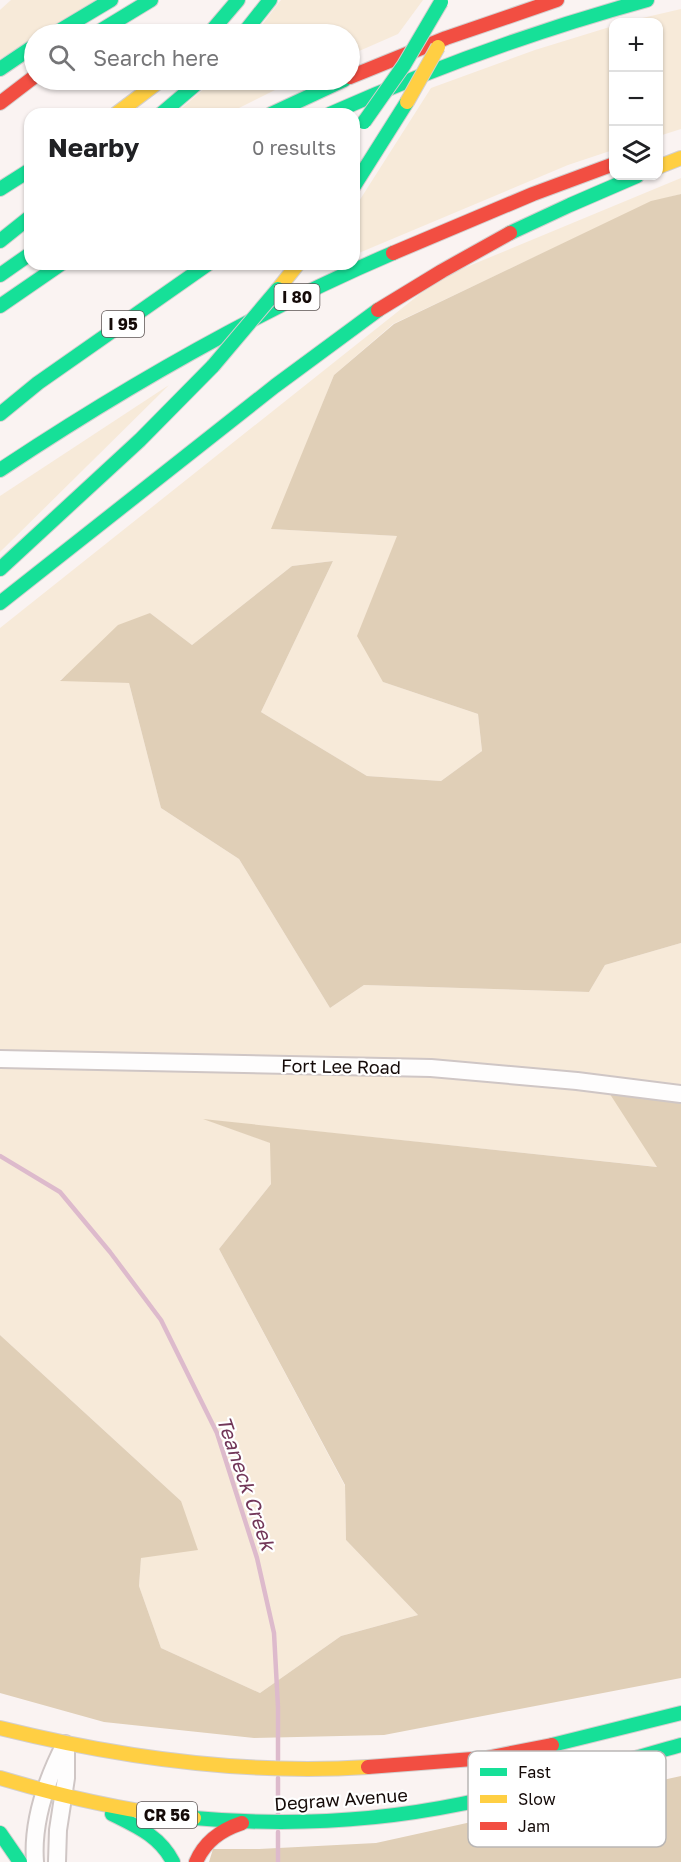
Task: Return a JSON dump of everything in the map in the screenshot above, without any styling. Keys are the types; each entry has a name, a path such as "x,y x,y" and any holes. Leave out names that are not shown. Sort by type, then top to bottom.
{"main road":[{"path":"71,24 111,0"},
{"path":"111,24 151,0"},
{"path":"217,24 238,0"},
{"path":"251,24 270,0"},
{"path":"360,73 446,38 556,0"},
{"path":"344,108 500,45 647,0"},
{"path":"360,127 404,65 441,1"},
{"path":"360,176 407,102 449,24"},
{"path":"0,69 24,53"},
{"path":"0,103 24,84"},
{"path":"124,108 148,90"},
{"path":"168,108 189,90"},
{"path":"284,108 323,90"},
{"path":"663,165 681,158"},
{"name":"I 80","path":"360,268 427,237 609,166"},
{"path":"0,189 24,174"},
{"path":"0,603 296,368 352,327 420,283 491,243 628,180"},
{"path":"0,241 24,222"},
{"path":"0,275 24,258"},
{"path":"0,306 52,270"},
{"name":"I 95","path":"0,414 38,383 199,270"},
{"path":"0,569 134,447 213,366 293,270"},
{"name":"I 80","path":"0,470 50,435 180,356 355,270"},
{"name":"I 95","path":"0,404 38,383"},
{"name":"Degraw Avenue","path":"519,1751 681,1713"},
{"name":"Degraw Avenue","path":"0,1728 65,1743 154,1759 262,1768 358,1767 468,1759"},
{"name":"Degraw Avenue","path":"658,1751 681,1745"},
{"name":"Degraw Avenue","path":"0,1778 64,1796 166,1815 262,1823 386,1816 468,1802"},
{"path":"91,1802 157,1839 166,1849 172,1862"},
{"path":"196,1862 209,1840 222,1831 244,1822"},
{"path":"0,1833 20,1862"}],"street":[{"name":"Fort Lee Road","path":"0,1059 441,1069 577,1081 681,1094"},
{"path":"35,1862 36,1833 45,1791 65,1743"},
{"path":"57,1862 58,1830 66,1769 65,1743"}],"shaded area":[{"path":"11,0 97,0 58,24 24,24 24,44 0,59 0,10"},
{"path":"281,0 423,0 398,34 360,51 360,24 263,24"},
{"path":"681,9 681,129 663,135 663,18 642,18"},
{"path":"609,27 609,151 568,165 360,252 360,200 431,88 535,50"},
{"path":"203,90 275,90 239,108 182,108"},
{"path":"681,178 681,194 651,202 393,324 334,375 272,529 398,536 383,682 478,714 482,751 441,781 367,776 261,712 333,561 292,566 192,645 150,613 60,680 129,683 161,808 239,859 330,1008 364,985 589,992 605,965 681,943 681,1099 658,1167 207,1120 271,1143 271,1184 219,1249 345,1486 346,1540 418,1615 341,1636 260,1693 161,1648 139,1586 141,1558 181,1501 0,1335 0,628 440,278"},
{"path":"681,194 681,943 605,965 589,992 364,985 330,1008 239,859 161,808 129,683 60,681 118,625 150,613 192,645 292,566 333,561 261,712 367,776 441,781 482,751 478,714 383,682 357,636 397,536 271,529 334,375 394,324 651,201"},
{"path":"169,385 0,552 0,496"},
{"path":"606,1088 681,1099 681,1678 384,1735 254,1738 104,1722 0,1693 0,1335 181,1501 198,1550 141,1558 139,1586 161,1648 260,1693 341,1636 418,1615 346,1540 345,1485 219,1249 271,1184 270,1143 203,1119 657,1167"},
{"path":"681,1776 681,1862 209,1862 213,1849 376,1843 468,1823 468,1847 666,1847 666,1779"}],"waterway":[{"name":"Teaneck Creek","path":"0,1156 60,1192 110,1252 161,1320 217,1433 257,1558 274,1633 278,1760"},
{"name":"Teaneck Creek","path":"278,1778 278,1814"},
{"name":"Teaneck Creek","path":"278,1832 278,1862"}],"traffic: fast":[{"path":"71,24 111,0"},
{"path":"111,24 151,0"},
{"path":"218,24 238,0"},
{"path":"251,24 270,0"},
{"path":"344,108 486,51 647,0"},
{"path":"364,122 404,65 441,2"},
{"path":"0,69 24,53"},
{"path":"168,108 189,90"},
{"path":"284,108 323,90"},
{"path":"360,176 407,102"},
{"path":"0,189 24,174"},
{"path":"510,233 628,180"},
{"path":"0,241 24,222"},
{"path":"360,268 393,253"},
{"path":"0,275 24,258"},
{"path":"0,306 52,270"},
{"path":"0,414 38,383 199,270"},
{"path":"0,470 95,409 192,352 291,300 355,270"},
{"path":"213,366 278,289"},
{"path":"0,603 275,386 378,310"},
{"path":"0,569 140,440 213,366"},
{"path":"552,1745 681,1713"},
{"path":"660,1751 681,1745"},
{"path":"194,1818 261,1822 328,1821 395,1815 468,1802"},
{"path":"112,1814 154,1839 168,1853 173,1862"},
{"path":"0,1833 20,1862"}],"traffic: slow":[{"path":"407,102 438,47"},
{"path":"124,108 148,90"},
{"path":"663,165 681,158"},
{"path":"278,289 293,270"},
{"path":"0,1728 91,1748 182,1762 275,1768 368,1767"},
{"path":"0,1778 96,1803 194,1818"}],"traffic: jam":[{"path":"360,73 446,38 557,0"},
{"path":"0,103 24,85"},
{"path":"393,253 533,194 609,166"},
{"path":"378,310 510,233"},
{"path":"522,1751 552,1745"},
{"path":"368,1767 468,1759"},
{"path":"196,1862 214,1837 242,1823"}]}
